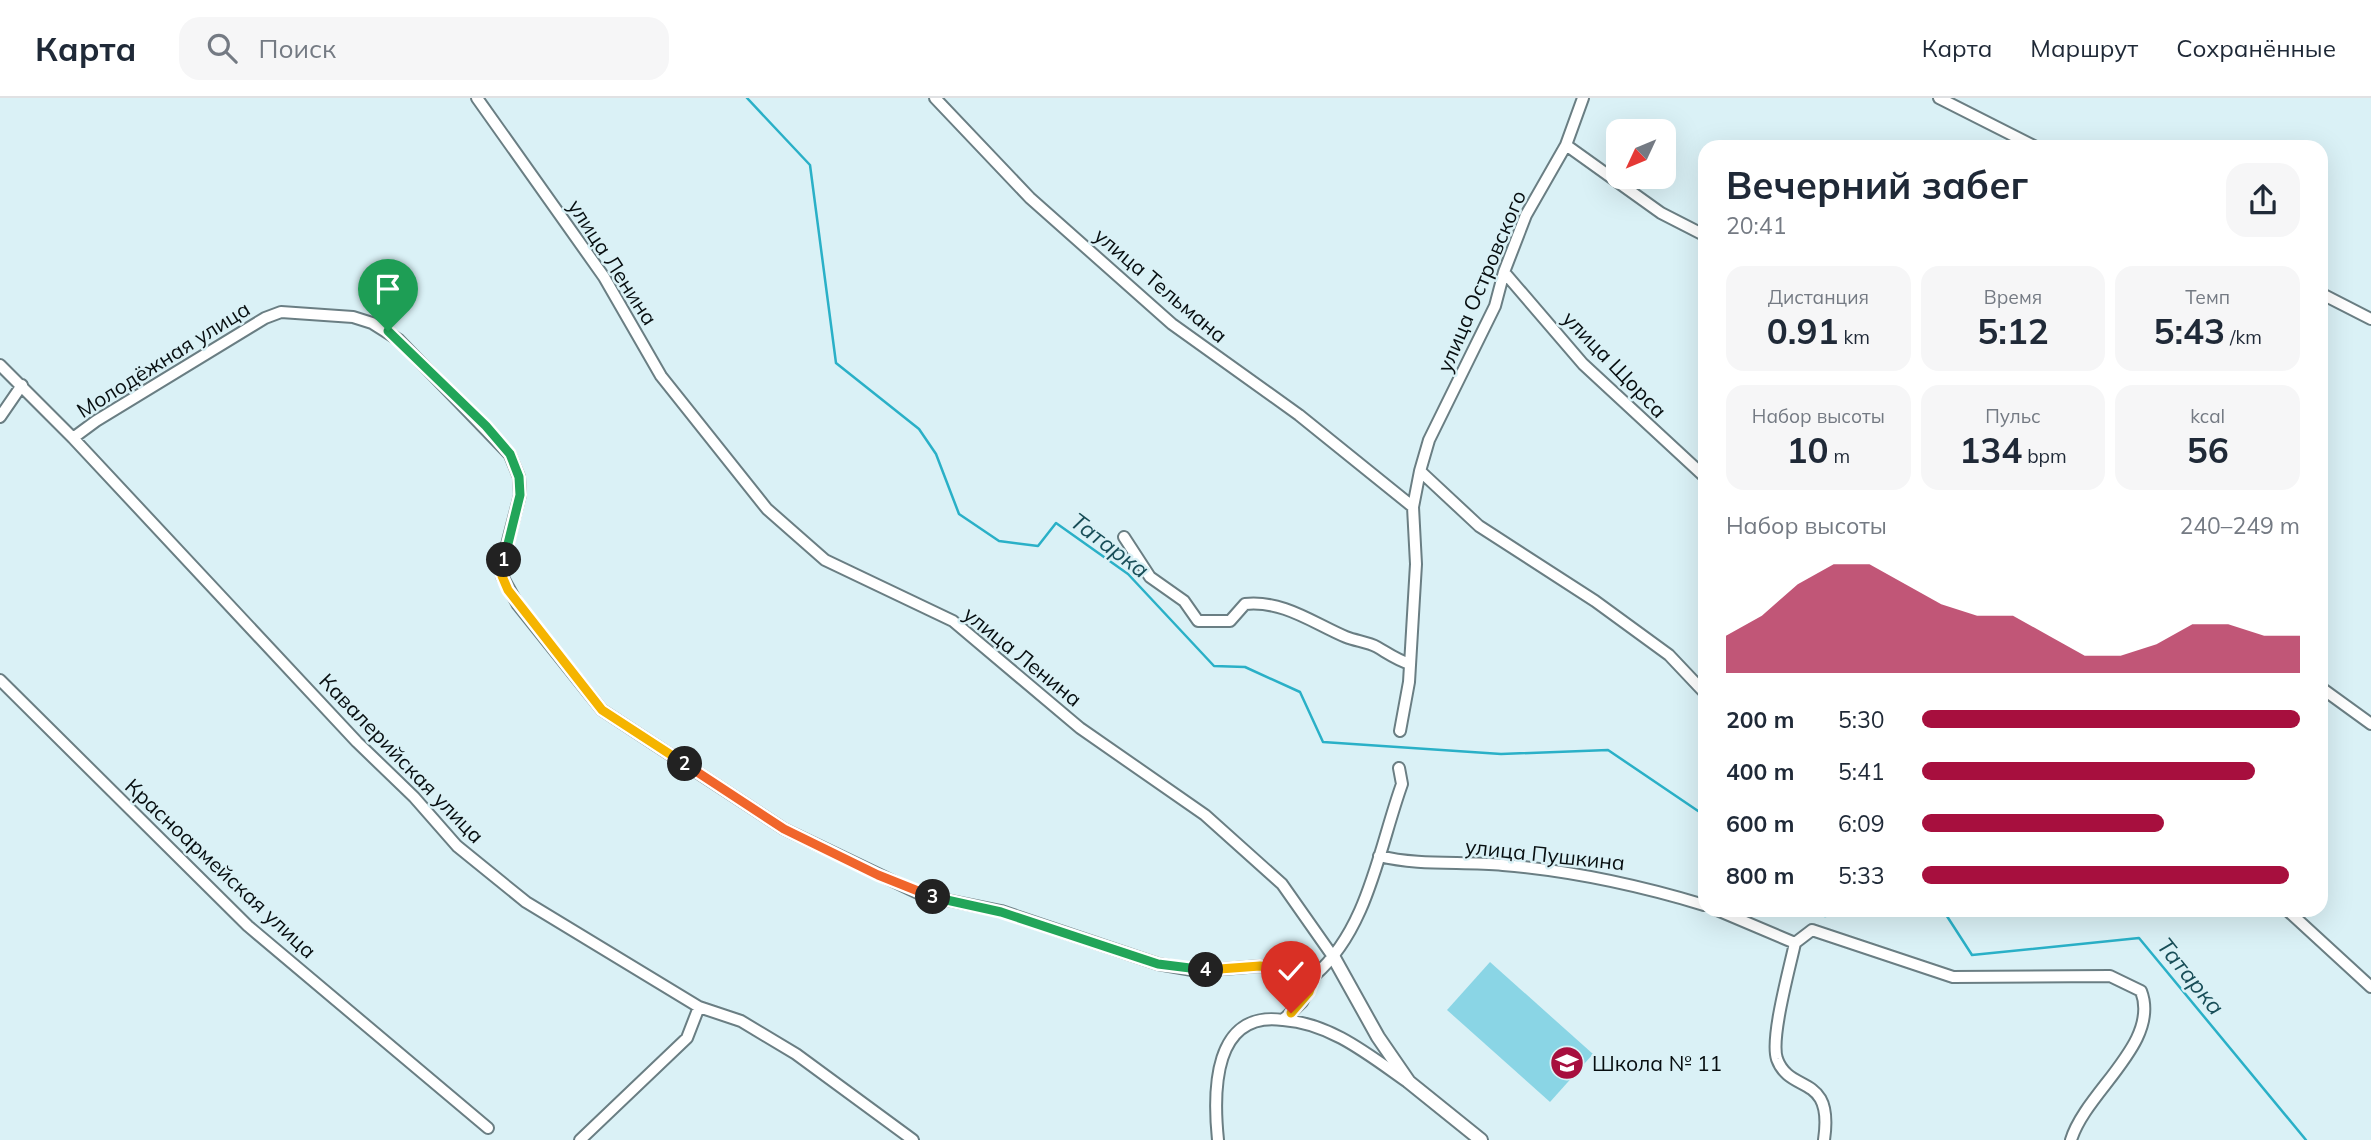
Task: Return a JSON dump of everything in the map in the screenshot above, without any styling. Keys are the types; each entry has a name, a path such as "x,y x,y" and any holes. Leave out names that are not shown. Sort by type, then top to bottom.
{"street":[{"name":"улица Ленина","path":"477,98 604,277 661,376 767,509 825,560 953,621 1080,728 1205,815 1282,884 1334,958 1378,1037 1409,1082 1481,1140"},
{"name":"улица Тельмана","path":"935,98 1030,198 1172,324 1299,415 1413,507"},
{"name":"улица Островского","path":"1401,731 1410,664 1416,564 1413,507 1420,471 1430,440 1495,306 1504,272 1526,215 1566,145 1583,98"},
{"path":"1939,98 2022,140"},
{"path":"1566,145 1661,213 1698,232"},
{"name":"улица Щорса","path":"1504,272 1583,364 1698,470"},
{"path":"2328,297 2371,319"},
{"name":"Молодёжная улица","path":"73,438 218,344 273,315 281,312 326,314 372,323 399,340 510,454 519,477 520,495 502,564 502,576 518,605 602,710 784,829 922,895 1001,912 1158,964 1198,971 1260,966 1315,975"},
{"name":"Кавалерийская улица","path":"0,365 73,438 357,742 414,797 457,846 526,902 699,1007 741,1021 796,1054 913,1140"},
{"path":"0,417 22,386"},
{"path":"1420,471 1479,526 1595,601 1670,655 1698,685"},
{"path":"1124,537 1150,577 1184,601 1198,621 1230,621 1245,604 1257,603 1287,609 1348,638 1376,646 1392,658 1410,664"},
{"name":"Красноармейская улица","path":"0,680 248,926 488,1128"},
{"path":"2328,693 2371,724"},
{"path":"1283,1020 1302,1002 1315,975 1334,958 1360,909 1402,784 1399,768"},
{"name":"улица Пушкина","path":"1379,856 1403,862 1503,865 1630,882 1698,903"},
{"path":"1734,917 1795,943"},
{"path":"2295,917 2371,987"},
{"path":"1824,1140 1826,1122 1820,1098 1810,1087 1787,1073 1777,1058 1779,1024 1795,943 1812,930 1953,977 2110,976 2141,991 2147,1005 2132,1053 2085,1108 2077,1121 2071,1140"},
{"path":"580,1140 687,1038 699,1007"},
{"path":"1218,1140 1219,1064 1227,1047 1248,1023 1259,1018 1299,1021 1327,1031 1409,1082"}],"shaded area":[{"path":"1490,962 1593,1054 1550,1102 1447,1010"}],"waterway":[{"name":"Татарка","path":"747,98 810,165 836,363 919,429 936,454 959,514 999,541 1038,546 1056,523 1128,574 1214,666 1245,667 1300,692 1323,742 1501,754 1608,750 1698,811"},
{"name":"Татарка","path":"1948,917 1972,955 2139,938 2306,1140"}],"place":[{"name":"Школа № 11","path":"1567,1063"}],"route":[{"path":"388,331 486,426 510,454 519,477 520,495 516,519 502,564 502,576 518,605 602,710 784,829 922,895 1001,912 1158,964 1198,971 1260,966 1287,968 1315,975 1309,992 1291,1013"}]}
